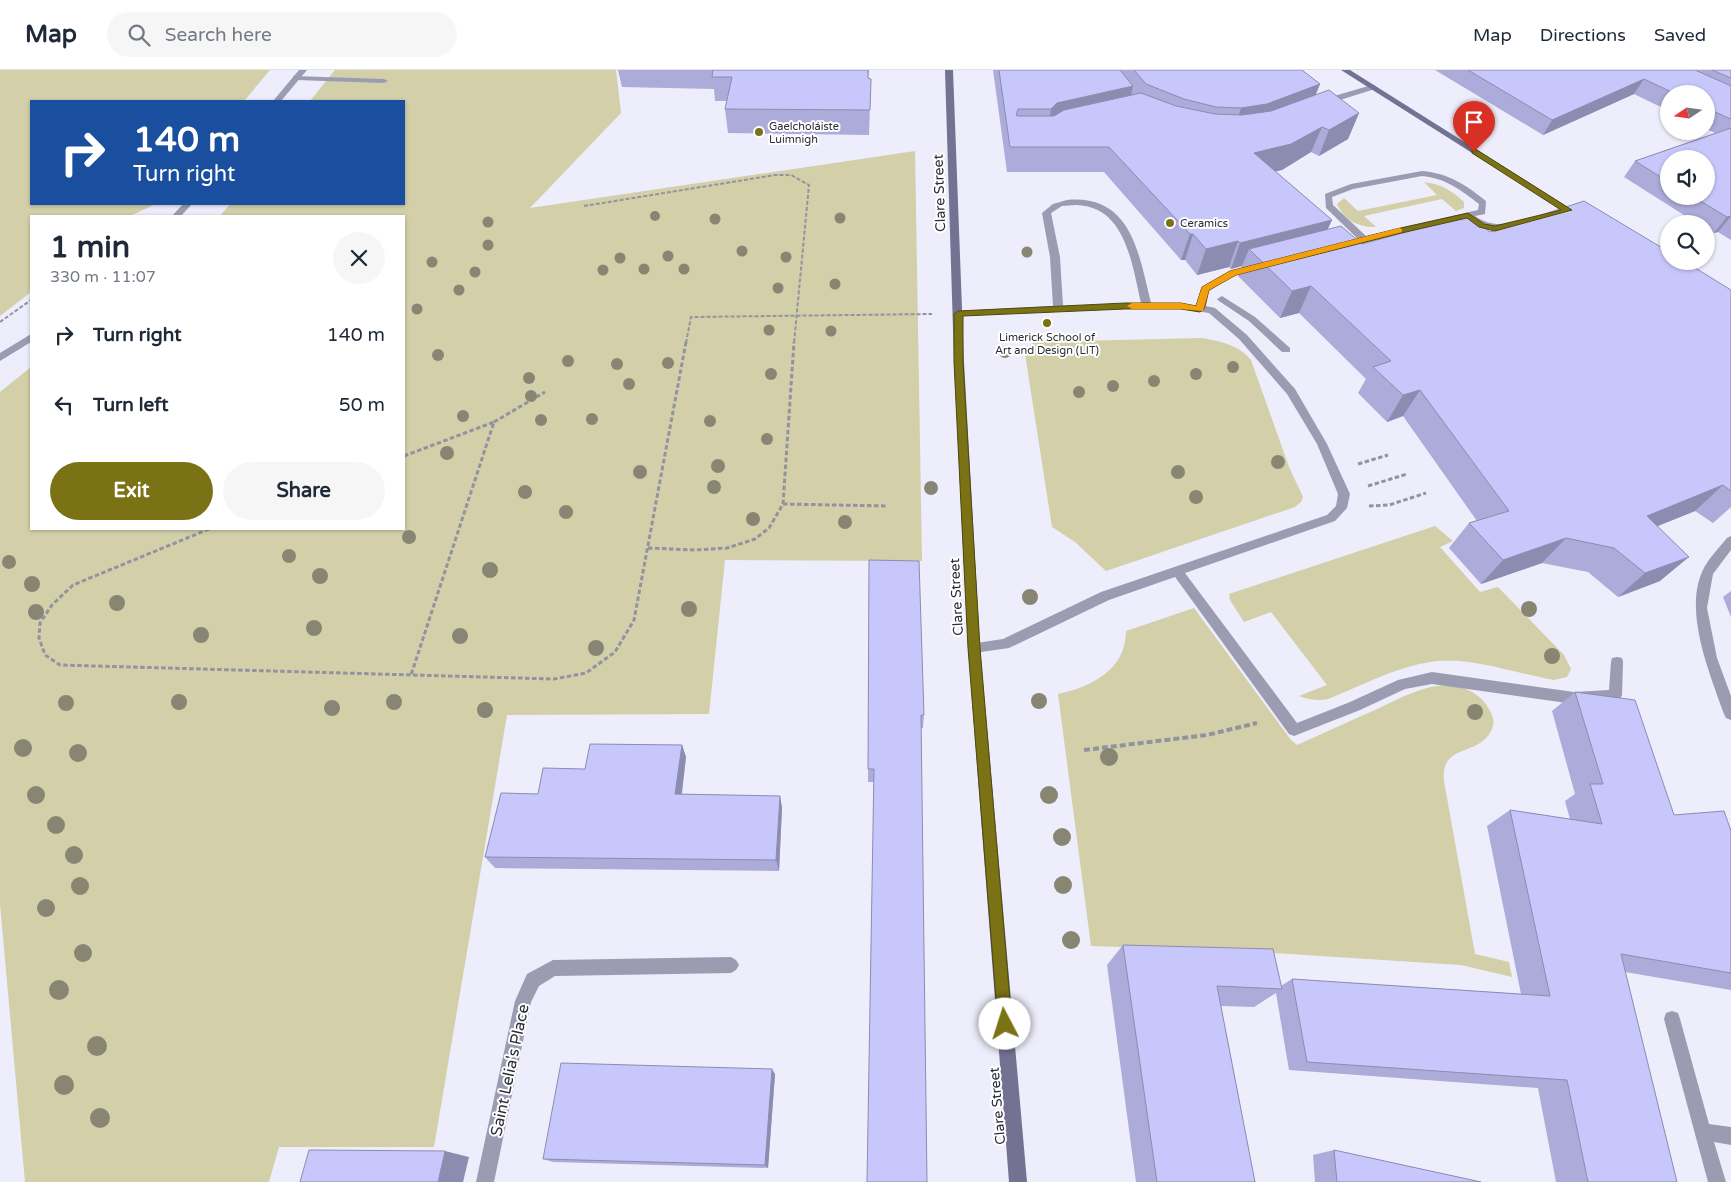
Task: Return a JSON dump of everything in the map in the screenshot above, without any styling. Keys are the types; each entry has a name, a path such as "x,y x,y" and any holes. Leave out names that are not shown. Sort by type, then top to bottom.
{"main road":[{"name":"Clare Street","path":"949,70 959,362 974,648 1018,1182"},
{"path":"1345,70 1564,211 1584,220"}],"street":[{"path":"278,100 303,70"},
{"path":"296,78 384,81"},
{"path":"1315,112 1337,98 1372,87"},
{"path":"1329,250 1482,212 1484,203 1448,178 1428,172 1408,174 1338,190 1328,196 1329,206 1365,240"},
{"path":"1058,309 1054,257 1046,213 1053,205 1084,201 1099,205 1114,219 1131,244 1147,306"},
{"path":"177,215 187,205"},
{"path":"1468,216 1482,226 1495,229 1534,219"},
{"path":"1335,235 1346,245"},
{"path":"1200,309 1205,289 1217,281 1233,273 1269,265"},
{"path":"1222,299 1252,320 1286,350"},
{"path":"958,314 1147,306 1181,306 1212,310 1243,337 1291,392 1322,444 1344,494 1341,508 1331,518 1105,596 1005,644 974,648"},
{"path":"0,358 30,338"},
{"path":"1731,541 1707,573 1701,608 1711,658 1731,714"},
{"path":"1177,571 1294,730 1355,706 1403,684 1432,678 1480,684 1529,694 1574,698 1615,695 1617,662"},
{"name":"Saint Lelia's Place","path":"484,1182 523,1001 533,980 553,968 731,965"},
{"path":"1672,1019 1717,1182"},
{"path":"1703,1131 1731,1136"}],"path":[{"path":"584,206 775,175 791,175 808,185 796,316 783,504 768,530 753,541 731,549 648,548"},
{"path":"0,322 30,301"},
{"path":"206,530 73,585 52,605 40,622 38,638 45,655 60,665 554,679 586,673 615,652 634,620 692,317 958,314"},
{"path":"405,456 494,422 545,392"},
{"path":"411,675 494,422"},
{"path":"1353,466 1388,455"},
{"path":"1370,485 1406,474"},
{"path":"1389,505 1426,494"},
{"path":"783,504 888,506"},
{"path":"1084,750 1207,735 1284,716"}],"shaded area":[{"path":"0,70 270,70 245,100 30,100 30,205 154,205 132,215 30,215 30,293 0,316"},
{"path":"335,70 616,70 621,113 530,208 915,151 922,561 725,560 709,714 507,715 434,1147 279,1147 269,1182 25,1182 0,904 0,392 30,368 30,530 405,530 405,215 221,215 229,205 405,205 405,100 311,100"},
{"path":"1424,182 1436,184 1450,191 1464,202 1464,208 1456,211 1442,199 1364,216 1376,227 1370,227 1348,219 1337,204 1344,198 1358,211 1437,195"},
{"path":"1203,338 1236,348 1251,360 1289,467 1303,497 1301,502 1295,507 1106,571 1075,542 1052,527 1025,354 1028,347 1034,342"},
{"path":"1435,526 1453,541 1440,547 1480,592 1498,587 1564,655 1571,669 1567,677 1554,680 1465,661 1437,661 1395,671 1328,699 1310,699 1299,696 1327,685 1271,612 1244,622 1230,600 1229,594"},
{"path":"1194,608 1291,740 1297,745 1419,690 1450,685 1462,687 1482,699 1491,713 1493,727 1485,739 1454,755 1448,761 1444,769 1444,781 1475,954 1509,962 1512,977 1461,965 1243,951 1091,946 1058,694 1083,687 1113,666 1120,656 1126,631"}],"building":[{"path":"713,70 868,70 868,78 871,79 870,110 725,109 732,77 712,77"},
{"path":"999,70 1120,70 1133,86 1057,103 1051,109 1018,109 1016,115 1018,116 1054,116 1064,110 1141,93 1176,106 1215,114 1242,115 1271,111 1329,90 1359,113 1329,130 1322,127 1291,144 1254,153 1332,220 1240,243 1238,241 1206,249 1109,147 1010,147"},
{"path":"1134,70 1302,70 1320,84 1267,104 1241,108 1216,107 1184,99 1146,84"},
{"path":"1468,70 1695,70 1731,86 1731,119 1715,112 1715,85 1660,86 1644,79 1552,120"},
{"path":"1712,70 1731,70 1731,78"},
{"path":"1731,128 1731,216 1727,217 1707,205 1715,205 1715,150 1667,150 1696,140 1715,140 1715,134"},
{"path":"1660,152 1660,176 1635,161"},
{"path":"1584,201 1660,247 1660,270 1699,270 1731,290 1731,491 1723,485 1647,516 1689,557 1645,573 1614,548 1566,538 1503,560 1469,523 1509,511 1420,390 1403,395 1373,367 1391,361 1311,286 1292,291 1249,249 1341,226 1362,244 1469,215 1490,232"},
{"path":"869,560 919,561 924,715 921,715 927,1182 867,1182 874,769 868,769"},
{"path":"1575,692 1635,700 1674,815 1724,811 1731,831 1731,973 1621,954 1677,1182 1588,1182 1567,1080 1307,1062 1292,979 1550,996 1510,810 1602,824 1590,784 1603,784"},
{"path":"590,744 682,745 675,794 780,796 776,860 485,857 501,793 538,794 543,768 585,769"},
{"path":"1123,945 1273,949 1282,989 1217,986 1255,1182 1157,1182"},
{"path":"561,1063 772,1069 765,1165 543,1159"},
{"path":"309,1150 445,1151 438,1182 300,1182"},
{"path":"1334,1150 1481,1182 1337,1182"}],"slow traffic":[{"path":"1132,306 1181,306 1200,309 1205,289 1233,273 1295,259 1399,231"}],"place":[{"name":"Gaelcholáiste Luimnigh","path":"759,132"},
{"name":"Ceramics","path":"1170,223"},
{"name":"Limerick School of Art and Design (LIT)","path":"1047,323"}],"route":[{"path":"1005,1024 974,648 958,314 1125,306 1181,306 1200,309 1205,289 1233,273 1468,216 1482,226 1495,229 1568,210 1474,152"}]}
